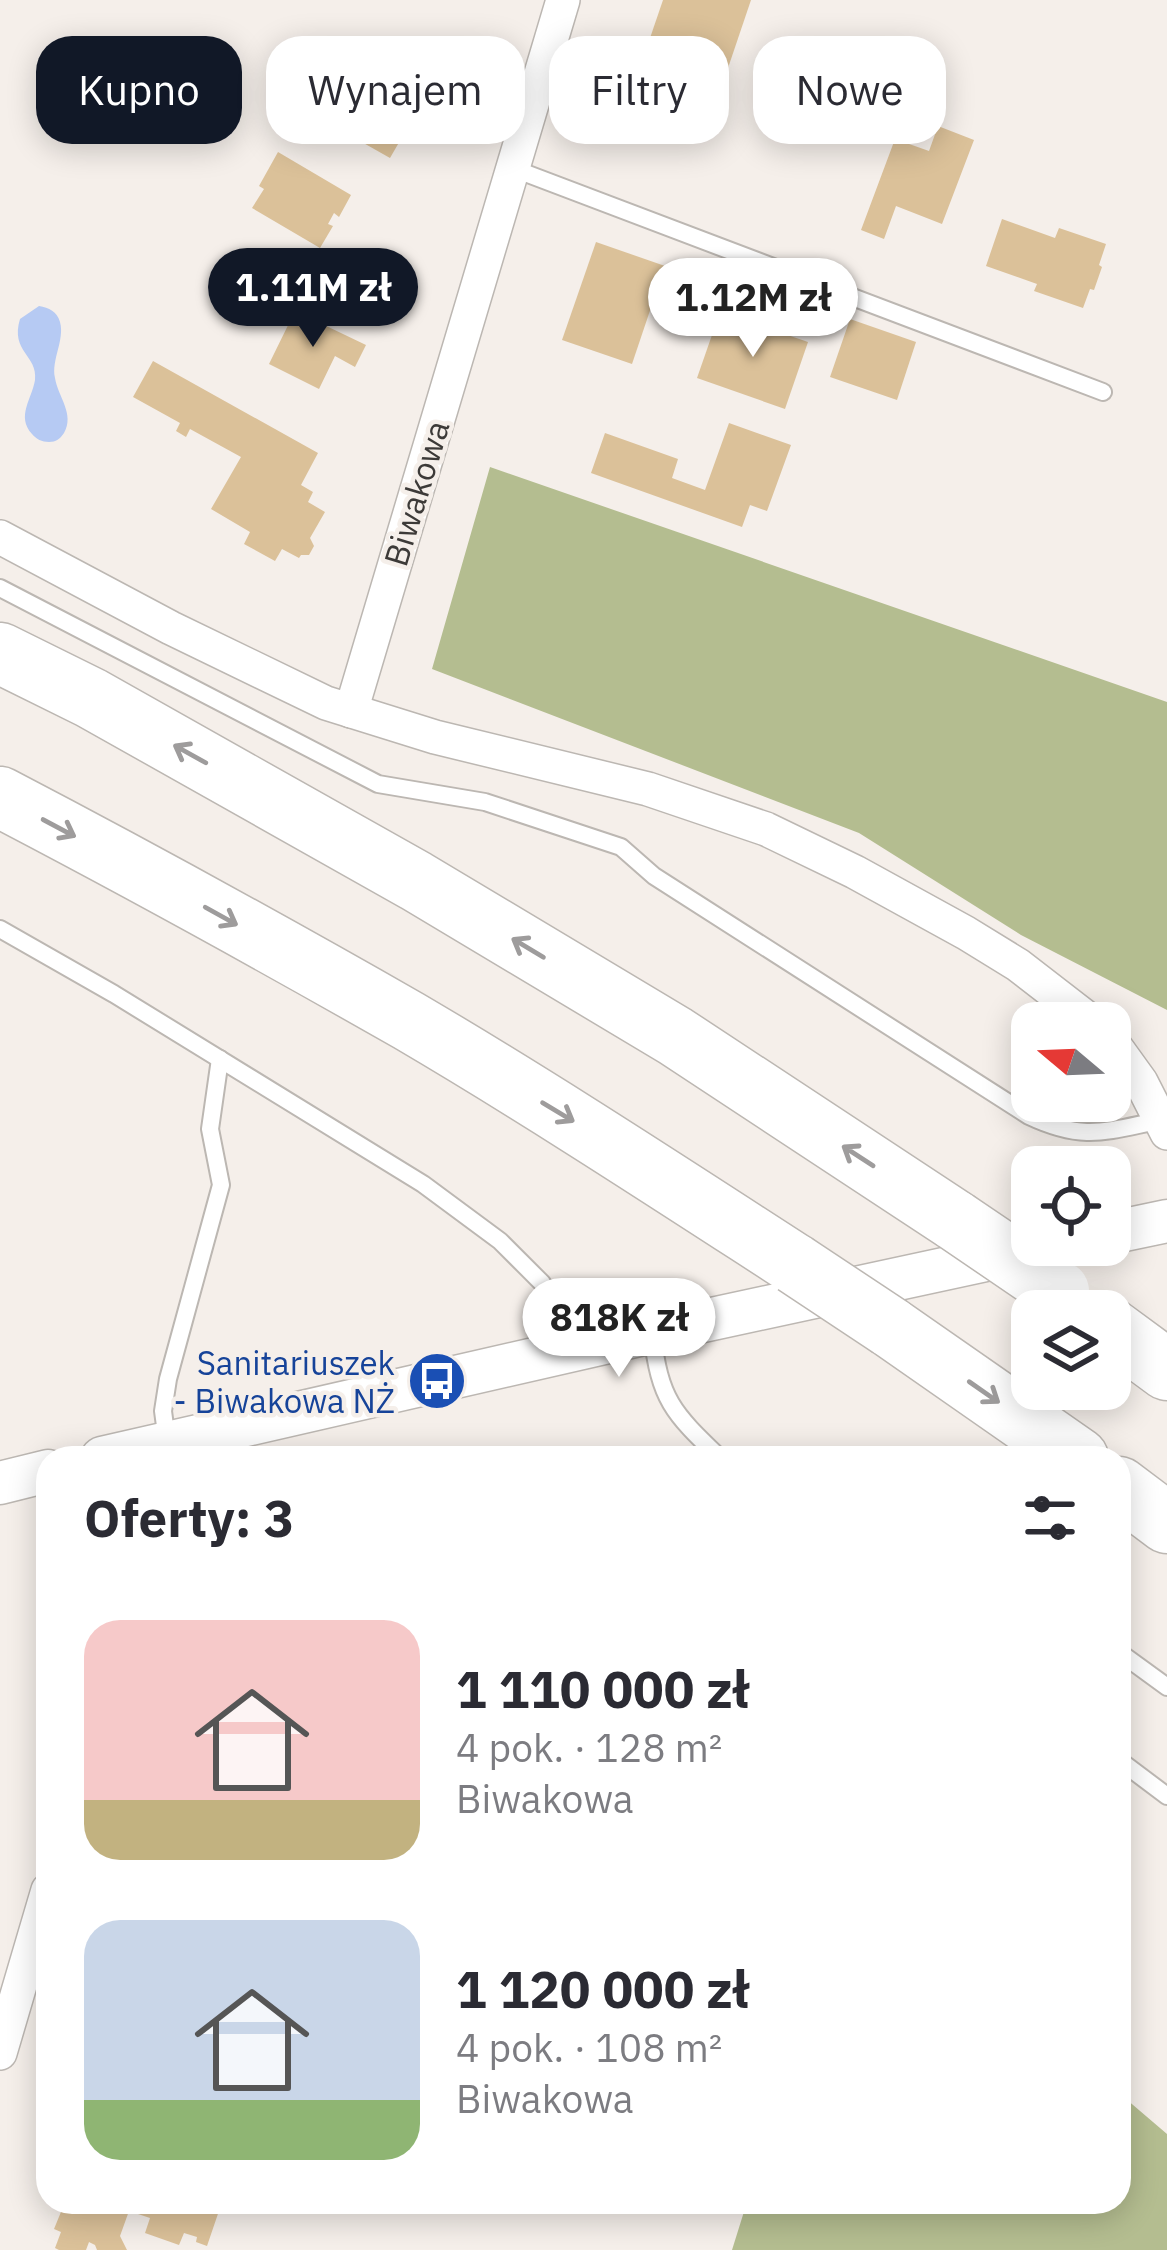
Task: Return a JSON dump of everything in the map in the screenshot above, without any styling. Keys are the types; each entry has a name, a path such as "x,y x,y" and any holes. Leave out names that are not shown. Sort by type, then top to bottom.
{"highway":[{"path":"0,653 91,698 416,880 675,1036 956,1221 1067,1282"},
{"path":"0,797 411,1022 601,1138 796,1264 1061,1446"},
{"path":"1131,1343 1167,1370"},
{"path":"1131,1496 1167,1523"}],"street":[{"name":"Biwakowa","path":"351,711 563,0"},
{"path":"0,537 275,680 351,711 435,737 648,789 766,829 966,933 1066,1002"},
{"path":"1131,1066 1165,1127"},
{"path":"1131,1229 1167,1221"},
{"path":"181,1446 652,1332 1067,1282"},
{"path":"0,1483 36,1474"},
{"path":"0,2053 36,1931"}],"lane":[{"path":"512,168 1103,392"},
{"path":"0,588 378,784 485,802 621,847 654,876 1029,1116 1060,1130 1095,1133 1165,1127"},
{"path":"0,929 423,1184 500,1240 542,1283 572,1350"},
{"path":"165,1446 168,1379 221,1185 210,1129 220,1059"},
{"path":"652,1332 657,1377 668,1400 707,1446"},
{"path":"1131,1661 1167,1688"},
{"path":"1131,1769 1167,1796"}],"green space":[{"path":"490,467 1167,702 1167,1010 1021,935 859,833 432,669"},
{"path":"1131,2103 1167,2134 1167,2250 732,2250 743,2214 1131,2214"}],"water":[{"path":"39,306 55,313 61,329 54,371 68,419 64,433 51,442 35,437 25,421 35,372 18,330 20,319"}],"building":[{"path":"663,0 751,0 729,65 729,36 651,36"},
{"path":"946,129 974,140 942,224 896,206 884,239 861,230 893,144 929,151 932,144 946,144"},
{"path":"365,144 398,144 390,158"},
{"path":"278,152 351,195 339,217 334,213 328,224 333,226 320,248 252,208"},
{"path":"1002,219 1055,238 1059,228 1106,244 1094,290 1090,289 1083,308 1034,291 1037,284 986,266"},
{"path":"596,242 665,266 632,364 562,340"},
{"path":"295,311 366,345 355,367 335,356 319,389 269,364"},
{"path":"720,312 808,342 785,409 697,378"},
{"path":"850,319 916,342 897,400 830,377"},
{"path":"153,361 318,453 301,485 313,492 308,502 325,512 310,538 314,546 309,555 299,558 282,549 275,561 244,544 250,532 211,509 241,457 190,429 186,437 176,431 180,423 133,397"},
{"path":"729,423 791,445 767,511 750,505 742,527 591,473 605,433 678,459 672,478 705,490"},
{"path":"60,2214 128,2214 120,2236 127,2250 97,2250 89,2242 86,2250 59,2250 55,2248 61,2232 54,2229"},
{"path":"138,2214 218,2214 207,2246 184,2233 179,2245 145,2233 150,2218"}],"place":[{"name":"Sanitariuszek - Biwakowa NŻ","path":"437,1381"}]}
